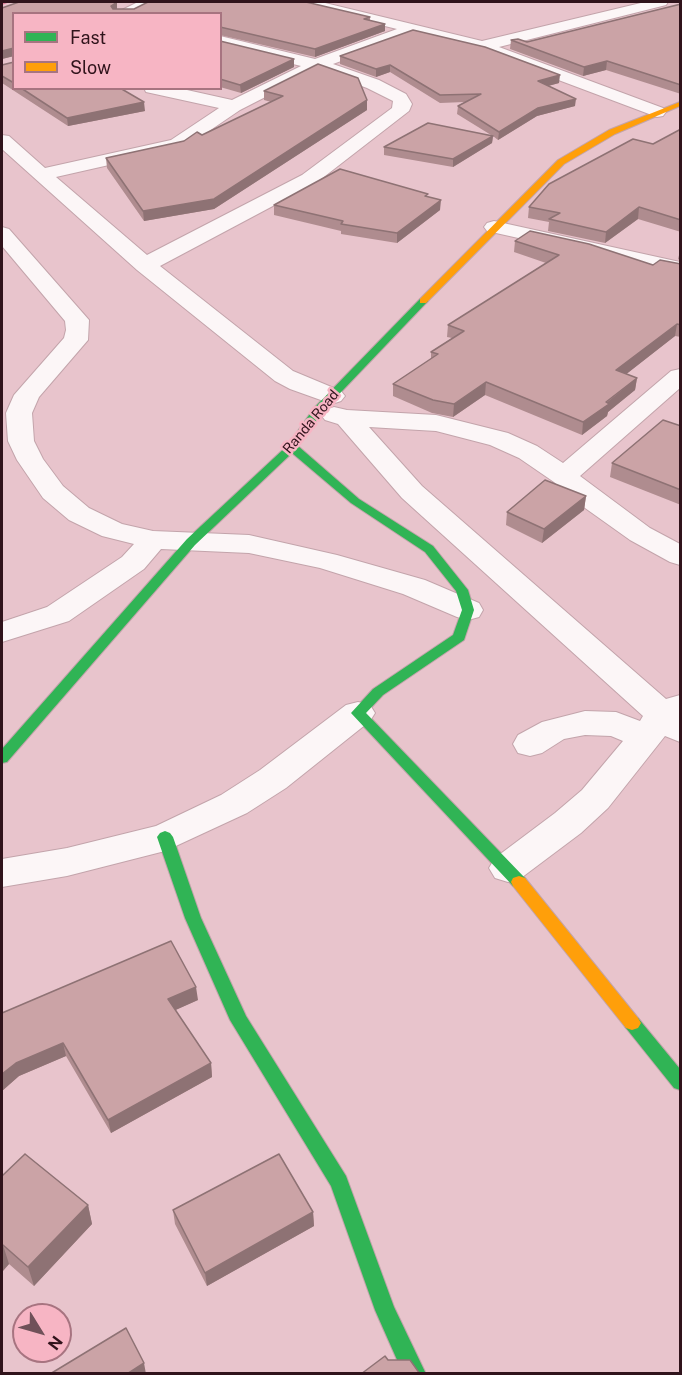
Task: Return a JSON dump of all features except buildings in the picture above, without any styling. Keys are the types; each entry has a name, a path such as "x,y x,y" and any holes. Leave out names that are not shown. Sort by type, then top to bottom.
{"street":[{"path":"126,12 150,2"},
{"path":"304,2 482,46 657,112"},
{"path":"482,46 661,2"},
{"path":"42,174 177,144 234,106 317,64 416,28"},
{"path":"146,265 309,178 400,111 403,104 400,98 357,76 317,64 222,42"},
{"path":"161,90 234,106"},
{"name":"Randa Road","path":"2,758 190,542 332,408 494,227 561,162 612,132 681,104"},
{"path":"2,140 146,265 284,376 332,408 412,492 667,722"},
{"path":"494,227 681,268"},
{"path":"2,233 76,320 78,330 76,340 14,398 19,413 21,441 30,460 53,492 79,514 112,530 153,540 249,544 327,561 414,587 468,610"},
{"path":"2,269 30,265"},
{"path":"564,476 681,376"},
{"path":"332,408 436,423 475,432 528,452 564,476 580,492 623,522 681,556"},
{"path":"2,873 76,860 165,837 234,804 273,779 358,713 378,692 459,637 468,610 462,590 429,549 355,501 292,447"},
{"path":"2,632 58,614 133,563 153,540"},
{"path":"358,713 508,868 681,1082"},
{"path":"530,744 554,730 585,723 667,722"},
{"path":"508,868 568,823 595,799 667,722"},
{"path":"165,837 193,918 239,1020 339,1182 385,1310 409,1364 416,1374"}],"waterway":[{"path":"2,4 8,2"}],"traffic: fast":[{"path":"2,758 191,542 292,447 318,410 423,301"},
{"path":"292,447 355,501 429,549 462,590 468,610 459,637 378,692 358,713 519,882"},
{"path":"165,837 193,918 239,1020 339,1182 385,1310 409,1364 416,1374"},
{"path":"632,1023 680,1082"}],"traffic: slow":[{"path":"423,301 561,162 612,132 680,104"},
{"path":"519,882 632,1023"}]}
